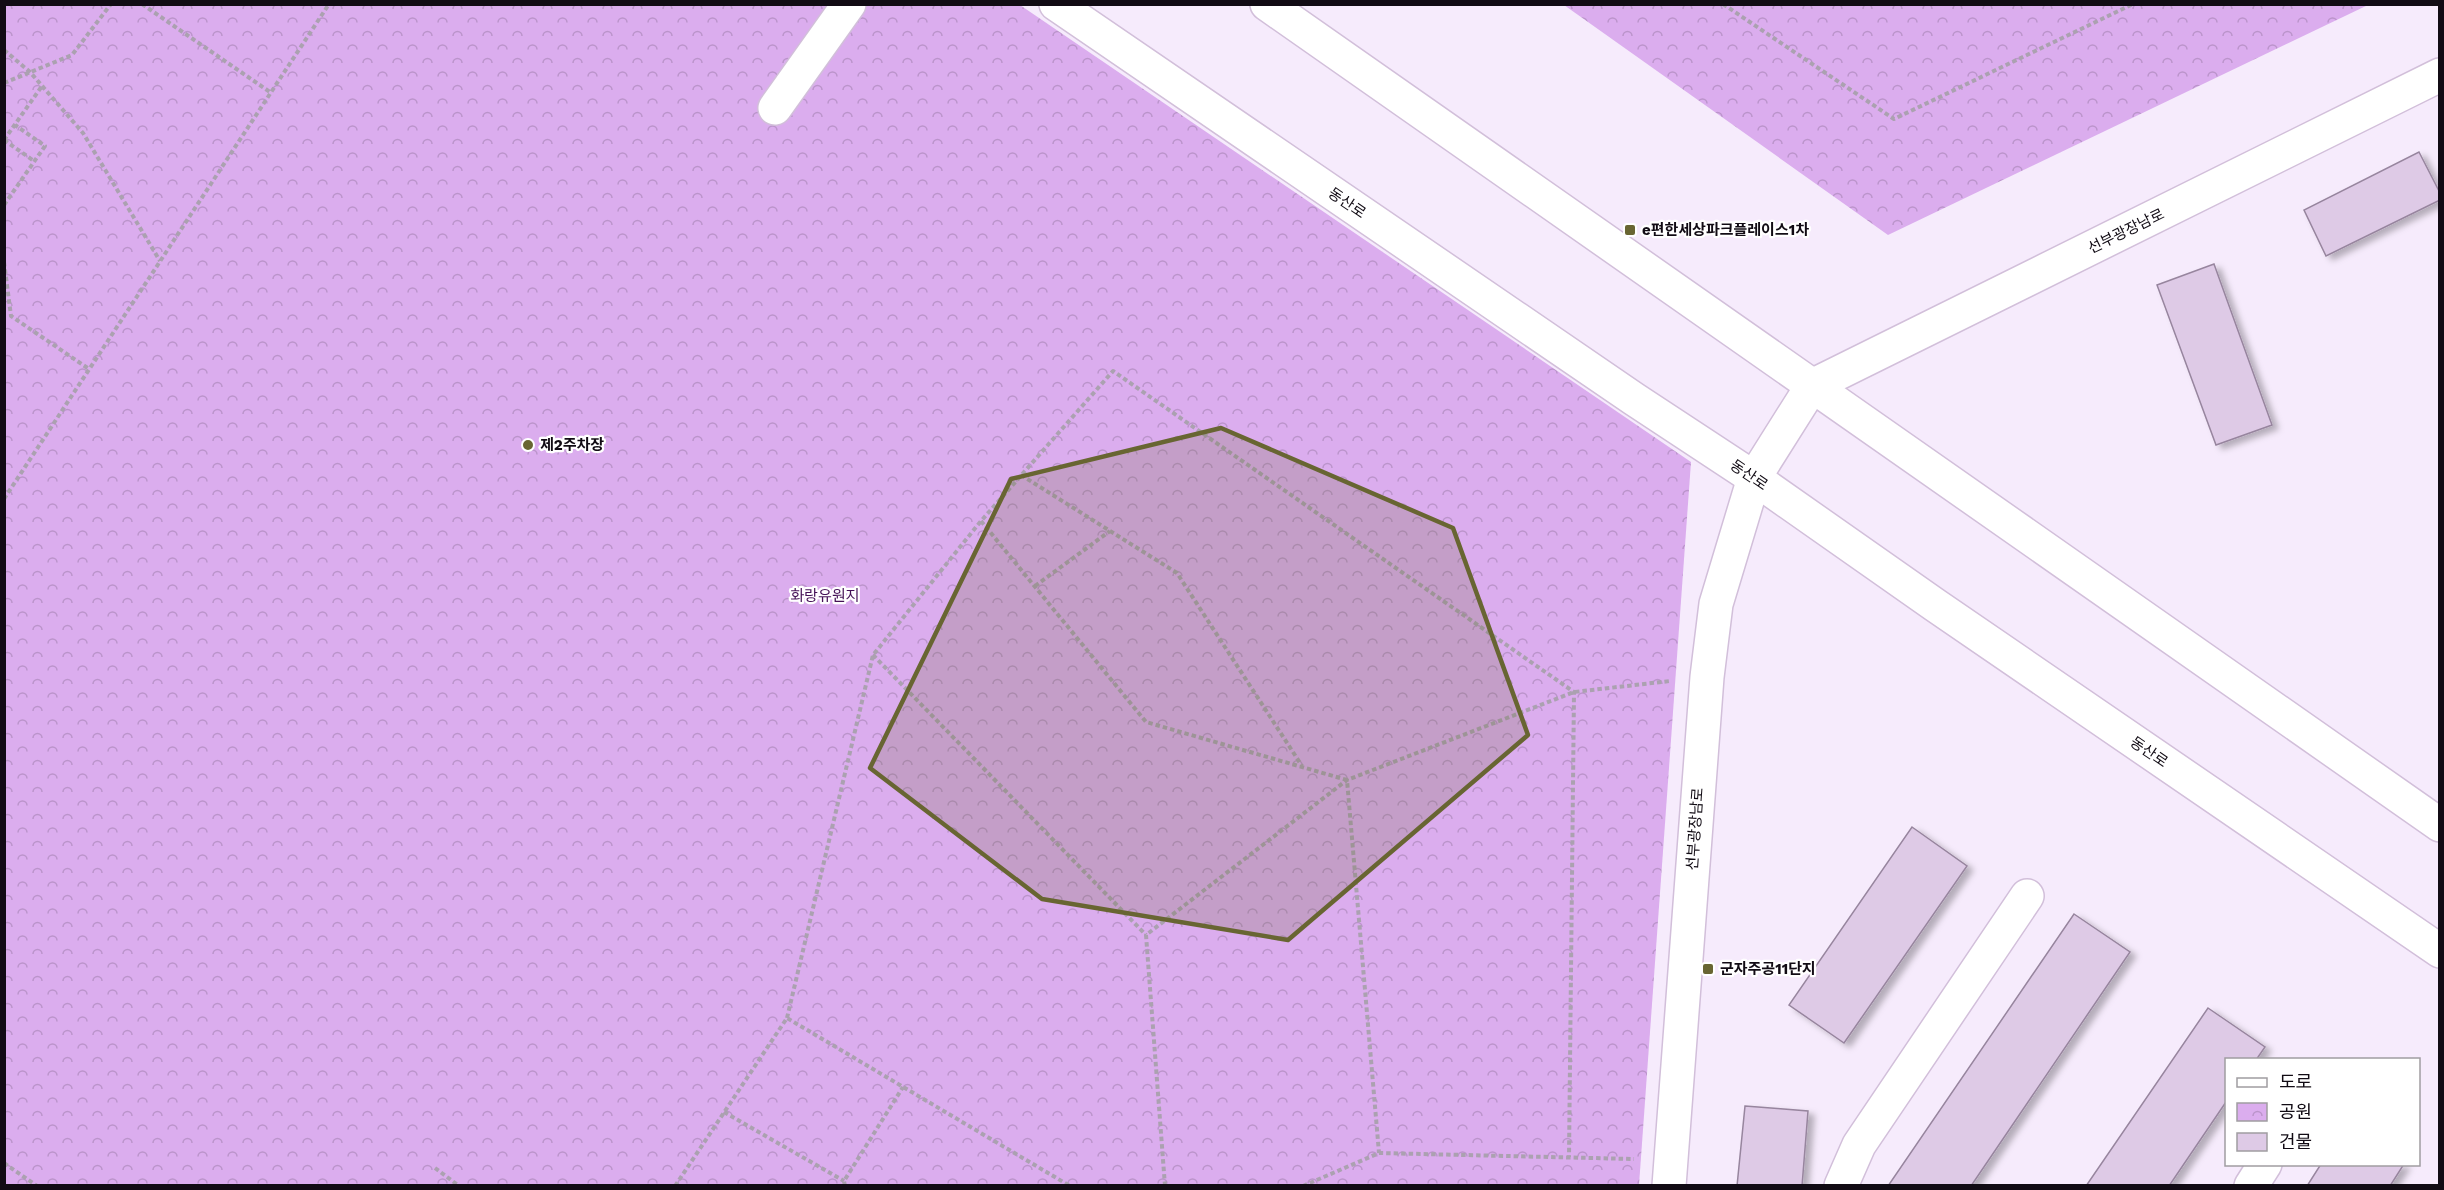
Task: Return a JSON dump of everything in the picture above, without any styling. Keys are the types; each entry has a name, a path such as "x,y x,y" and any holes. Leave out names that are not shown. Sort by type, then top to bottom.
{"street":[{"path":"775,108 849,4"},
{"name":"동산로","path":"1056,4 1634,399 1754,478 2439,951"},
{"path":"1267,4 2439,825"},
{"name":"선부광장남로","path":"1670,1173 1707,677 1716,604 1754,478 1812,386 2439,75"},
{"path":"1841,1185 1859,1144 2027,896"},
{"path":"2251,1185 2264,1166"}],"path":[{"path":"4,83 72,55 111,4"},
{"path":"142,4 270,92"},
{"path":"4,499 329,4"},
{"path":"1723,4 1894,119 2133,4"},
{"path":"4,50 30,72 83,133 160,261"},
{"path":"34,161 4,140 42,86"},
{"path":"4,205 45,146 15,125"},
{"path":"4,262 11,316 89,369"},
{"path":"675,1185 787,1018 873,655 981,521 1113,372 1574,692"},
{"path":"1021,475 1177,573 1302,767"},
{"path":"981,521 1146,722 1347,780"},
{"path":"1035,586 1110,531"},
{"path":"873,655 1146,935 1165,1185"},
{"path":"1146,935 1347,780 1574,692 1707,677"},
{"path":"1569,1157 1574,692"},
{"path":"1347,780 1379,1153"},
{"path":"787,1018 1070,1185"},
{"path":"724,1112 844,1183 903,1087"},
{"path":"1303,1185 1379,1153 1569,1157 1670,1173"},
{"path":"4,1163 37,1185"},
{"path":"435,1168 459,1185"}],"highlighted area":[{"path":"1221,428 1453,528 1528,735 1288,940 1042,899 870,768 1011,479"}],"green space":[{"name":"화랑유원지","path":"5,5 1020,5 1691,462 1639,1185 5,1186"},
{"path":"1564,5 2368,5 1888,235"}],"building":[{"path":"2419,152 2440,193 2440,200 2326,256 2304,210"},
{"path":"2214,264 2272,425 2216,445 2157,285"},
{"path":"1912,827 1967,866 1844,1043 1789,1005"},
{"path":"2074,914 2130,952 1971,1186 1888,1186"},
{"path":"2208,1008 2265,1047 2257,1058 2225,1058 2225,1103 2169,1186 2086,1186"},
{"path":"1745,1106 1808,1111 1802,1186 1737,1186"},
{"path":"2320,1166 2403,1166 2390,1186 2307,1186"}],"place":[{"name":"e편한세상파크플레이스1차","path":"1630,230"},
{"name":"제2주차장","path":"528,445"},
{"name":"군자주공11단지","path":"1708,969"}]}
